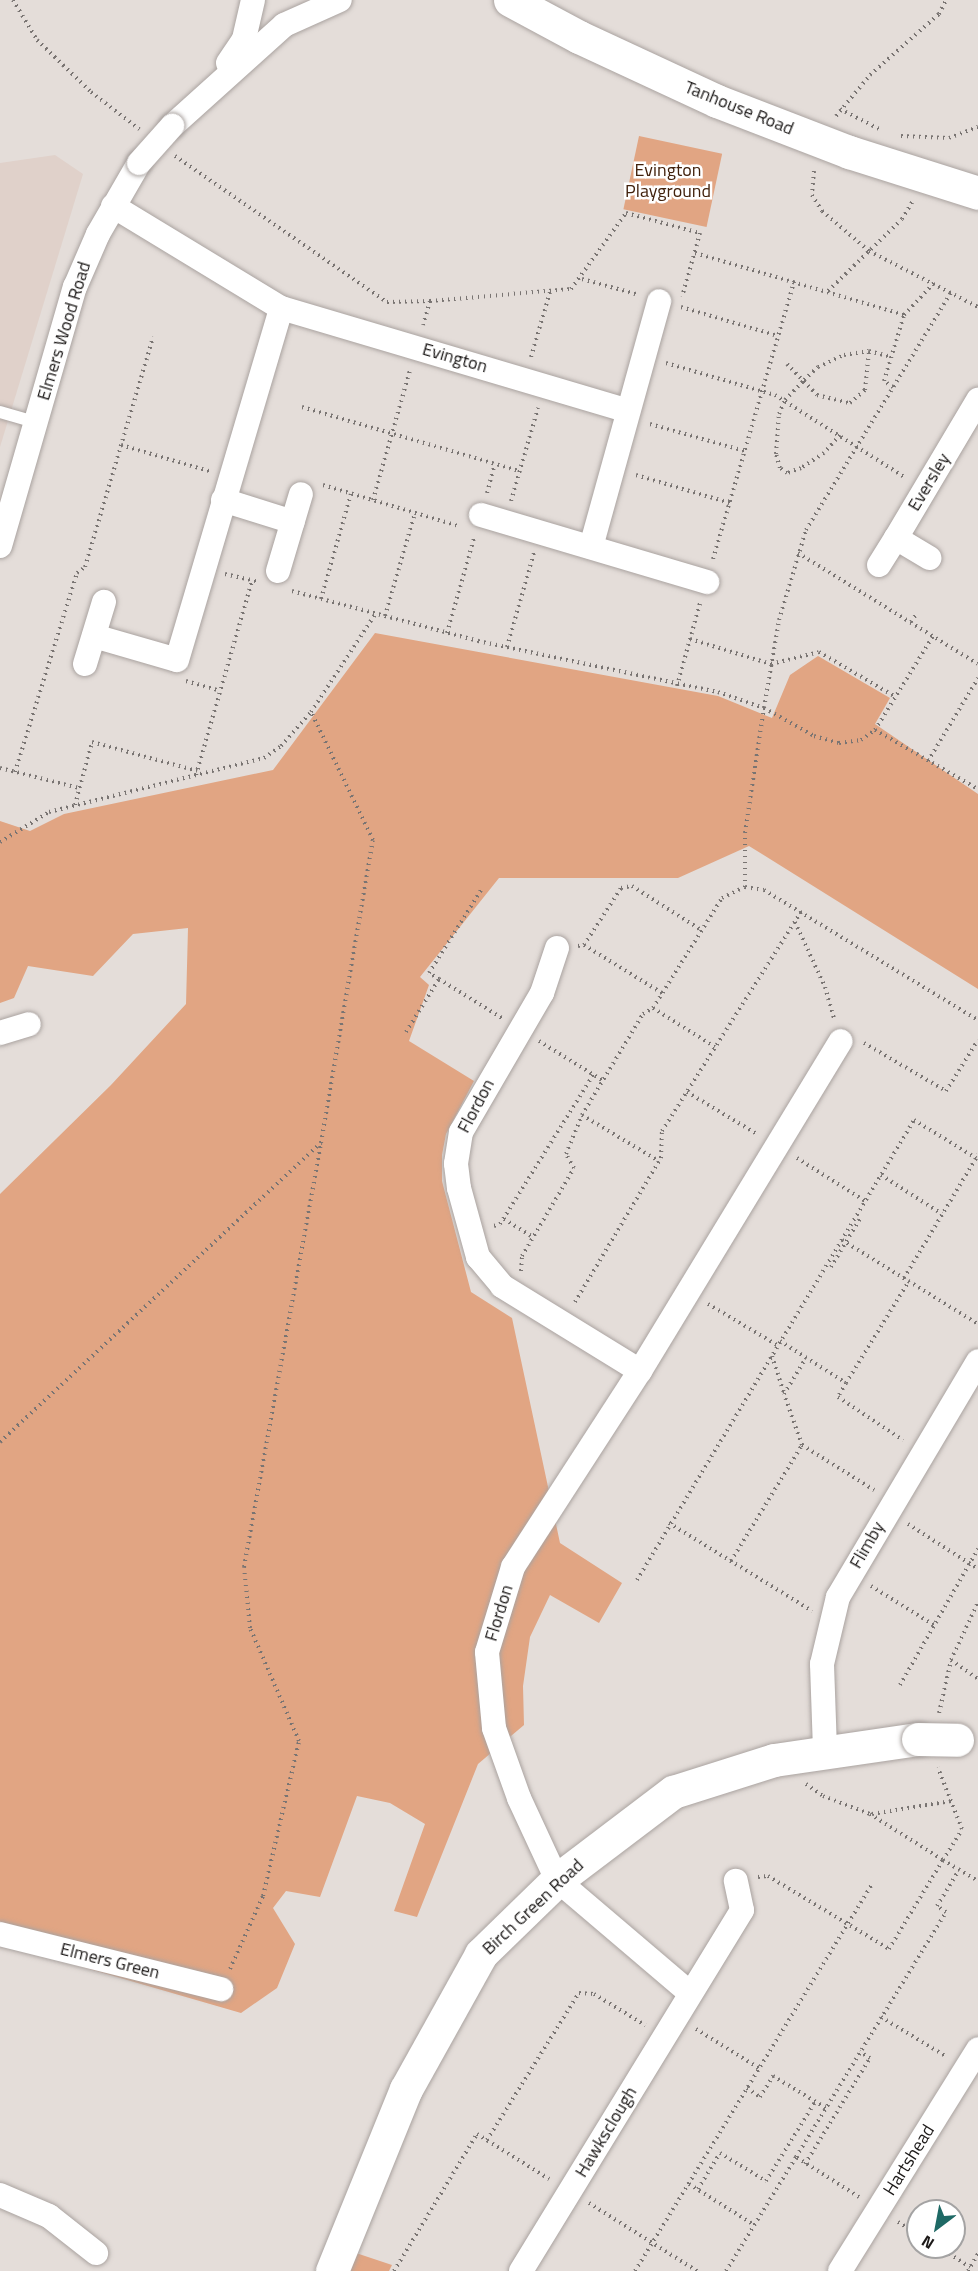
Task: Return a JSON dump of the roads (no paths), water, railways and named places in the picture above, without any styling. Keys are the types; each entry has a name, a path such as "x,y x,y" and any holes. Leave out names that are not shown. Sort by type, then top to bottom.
{"street":[{"name":"Elmers Wood Road","path":"216,83 244,39 253,0"},
{"name":"Elmers Wood Road","path":"0,546 75,287 112,206 139,163 172,126 216,83 285,25 340,0"},
{"name":"Tanhouse Road","path":"510,0 717,101 921,176 978,193"},
{"name":"Evington","path":"112,206 280,308 535,381 628,414"},
{"path":"591,547 644,356 669,304"},
{"path":"93,636 177,660 202,568 280,308"},
{"name":"Eversley","path":"879,565 924,489 970,431 978,399"},
{"path":"275,581 293,522 309,489"},
{"path":"223,500 293,522"},
{"path":"478,523 505,522 707,582"},
{"path":"896,538 929,558"},
{"path":"85,664 104,602"},
{"name":"Flordon","path":"556,948 542,993 461,1132 456,1164 469,1230 478,1257 488,1271 520,1298 640,1371"},
{"path":"0,1033 29,1024"},
{"name":"Flordon","path":"557,1880 519,1798 494,1728 487,1653 513,1568 640,1371 841,1041"},
{"name":"Flimby","path":"825,1750 820,1689 830,1623 851,1574 978,1361"},
{"name":"Birch Green Road","path":"332,2271 406,2089 481,1954 557,1880 673,1792 774,1760 825,1750 918,1739 967,1741"},
{"path":"557,1880 690,1993"},
{"name":"Hawksclough","path":"521,2271 742,1910 736,1881"},
{"name":"Elmers Green","path":"0,1934 220,1989"},
{"name":"Hartshead","path":"840,2271 972,2059"},
{"path":"0,2194 49,2216 96,2253"}],"lane":[{"path":"0,412 36,422"}],"park label":[{"name":"Evington Playground","path":"668,181"}]}
